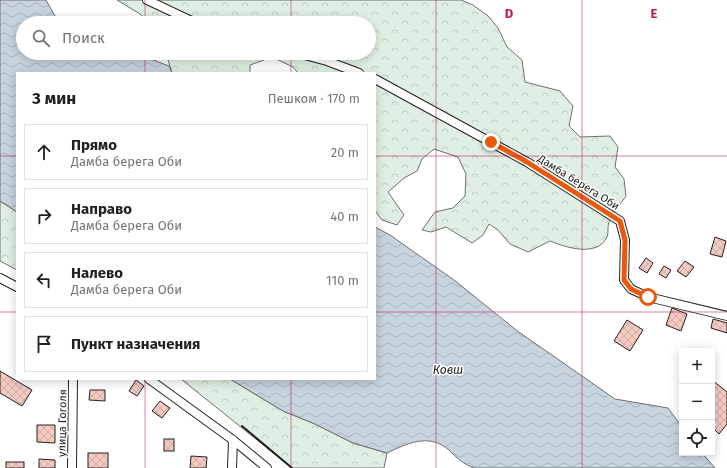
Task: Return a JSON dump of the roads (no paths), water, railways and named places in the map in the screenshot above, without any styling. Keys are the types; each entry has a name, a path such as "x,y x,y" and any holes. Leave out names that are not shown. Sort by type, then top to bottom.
{"street":[{"path":"147,0 181,16"},
{"path":"323,60 355,72"},
{"name":"Дамба берега Оби","path":"376,80 527,162 620,221 625,240 624,280 631,289 648,297 727,316"},
{"path":"0,278 16,286"},
{"name":"улица Гоголя","path":"72,468 73,380"},
{"path":"150,380 233,440 267,468"},
{"path":"232,468 233,440"}],"water":[{"path":"0,0 46,0 55,16 16,16 16,60 153,60 169,66 172,72 16,72 16,211 0,201"},
{"name":"Ковш","path":"376,228 390,235 454,280 516,330 615,399 668,408 679,423 679,456 705,456 715,468 474,468 463,463 449,450 434,442 418,441 387,453 353,443 315,424 283,411 232,380 376,380"}]}
